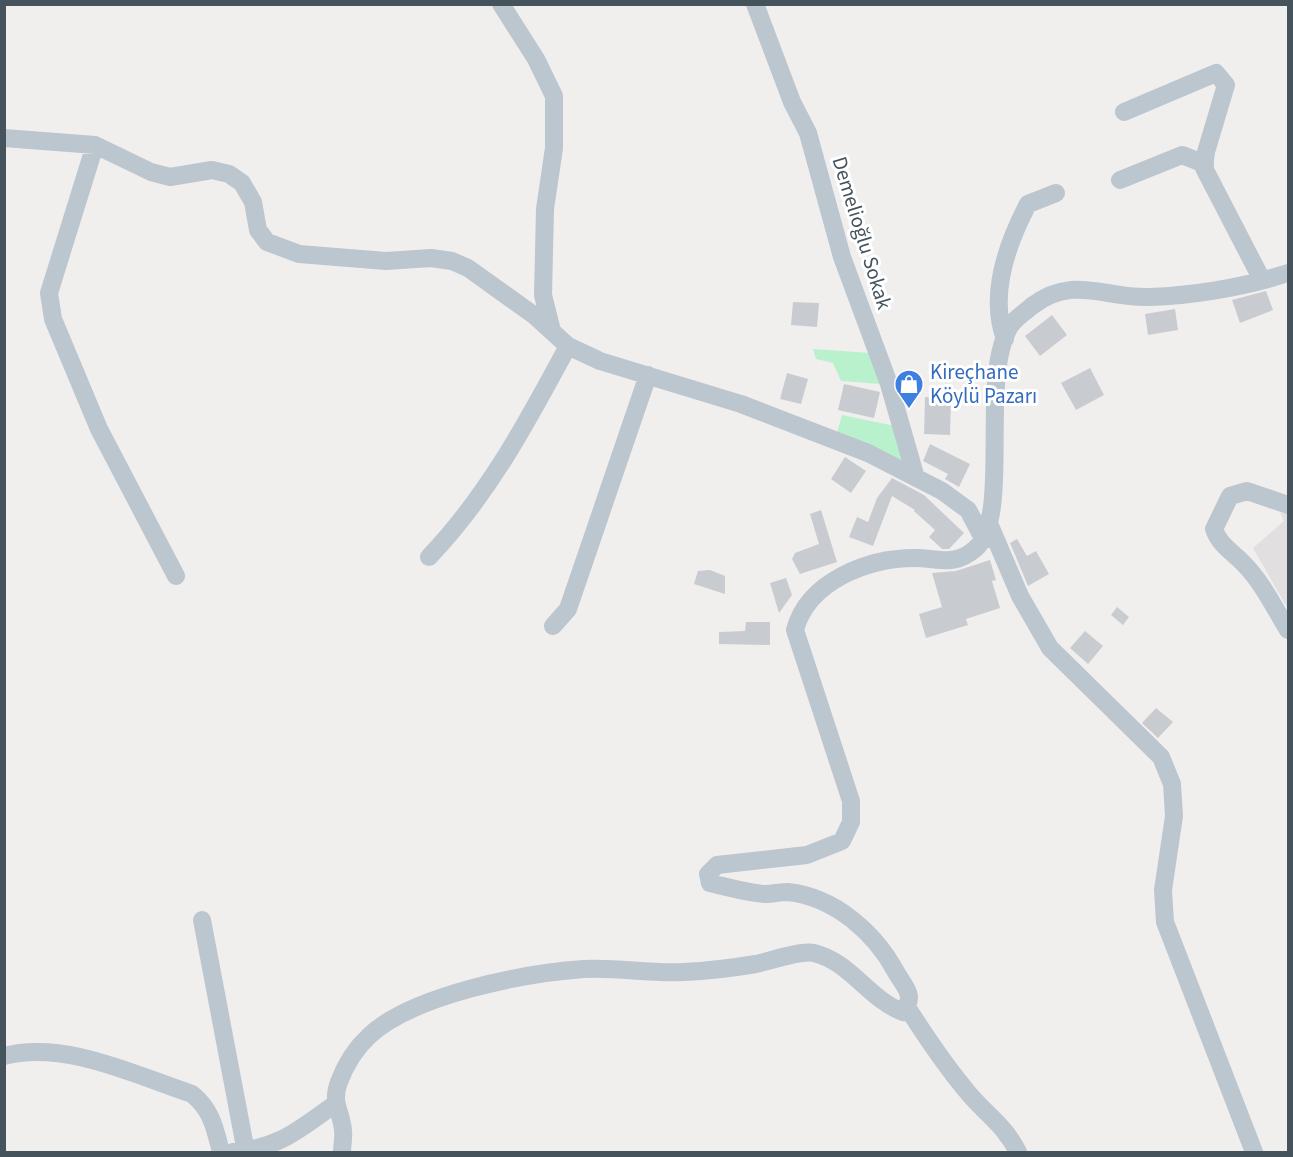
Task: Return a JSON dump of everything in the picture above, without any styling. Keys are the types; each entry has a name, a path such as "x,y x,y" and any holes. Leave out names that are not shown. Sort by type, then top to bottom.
{"street":[{"path":"501,4 536,59 554,96 554,148 546,209 543,295 552,332"},
{"name":"Demelioğlu Sokak","path":"755,4 792,102 808,133 842,257 889,384 916,478"},
{"path":"1124,112 1216,74 1226,85 1206,152 1204,168 1262,280"},
{"path":"4,138 95,145 151,172 170,177 212,170 229,174 242,183 253,202 258,230 267,242 298,254 386,261 431,258 452,261 468,268 516,302 568,346 600,361 741,404 868,453 942,491 968,510 984,540"},
{"path":"95,145 49,293 53,319 99,429 176,576"},
{"path":"1120,180 1182,155 1205,164"},
{"path":"1005,339 998,320 1001,277 1016,225 1028,204 1056,193"},
{"path":"342,1152 344,1130 335,1104 339,1083 351,1058 368,1036 388,1022 454,994 538,974 615,968 681,973 758,964 810,952 831,958 887,1006 903,1012 910,1003 910,990 872,936 851,919 805,896 788,892 763,894 710,883 708,874 717,865 807,855 826,848 842,841 851,822 851,801 795,630 799,614 810,601 844,574 863,565 915,558 949,562 963,558 984,540 993,490 992,415 999,362 1009,329 1019,316 1053,294 1072,289 1092,289 1149,297 1209,291 1288,273"},
{"path":"429,557 459,525 516,443 568,346"},
{"path":"553,626 568,609 648,375"},
{"path":"1288,505 1247,491 1230,496 1214,529 1218,541 1244,564 1258,582 1288,630"},
{"path":"988,521 1020,596 1050,648 1161,757 1172,784 1174,816 1163,890 1165,922 1254,1152"},
{"path":"202,920 245,1151"},
{"path":"907,1007 972,1096 1010,1136 1018,1152"},
{"path":"4,1056 42,1050 79,1057 192,1094 204,1103 212,1119 221,1152"},
{"path":"215,1152 258,1149 287,1139 335,1104"}],"shaded area":[{"path":"1280,513 1288,514 1288,609 1253,548 1284,521"}],"green space":[{"path":"813,349 870,353 881,384 841,381 833,363 816,359"},
{"path":"842,415 895,426 908,468 837,433"}],"building":[{"path":"1266,291 1273,310 1240,323 1232,300"},
{"path":"793,302 819,303 817,327 791,325"},
{"path":"1175,309 1178,330 1148,335 1145,314"},
{"path":"1052,315 1067,335 1040,356 1025,336"},
{"path":"1090,368 1104,395 1076,410 1061,383"},
{"path":"787,373 808,379 801,404 780,399"},
{"path":"844,384 880,392 874,418 838,410"},
{"path":"925,397 951,398 950,435 924,434"},
{"path":"930,444 970,464 959,487 945,479 948,474 923,461"},
{"path":"845,457 866,471 851,493 831,479"},
{"path":"892,478 924,495 964,533 949,549 942,549 929,537 935,530 915,510 892,496 873,546 849,537 857,517 868,522 877,498"},
{"path":"821,510 837,562 800,574 792,559 795,553 819,544 810,514"},
{"path":"1017,539 1027,556 1036,551 1049,574 1028,586 1010,543"},
{"path":"990,560 996,580 992,581 1000,608 966,619 968,625 926,638 919,614 942,607 932,573 956,571"},
{"path":"710,570 725,576 725,594 694,584 698,571"},
{"path":"786,578 792,595 779,613 770,583"},
{"path":"1117,607 1129,617 1123,625 1111,615"},
{"path":"746,622 770,622 770,645 719,644 719,632 745,631"},
{"path":"1085,631 1103,646 1088,664 1070,648"},
{"path":"1156,708 1173,722 1158,738 1142,723"}],"place":[{"name":"Kireçhane Köylü Pazarı","path":"909,410"}]}
